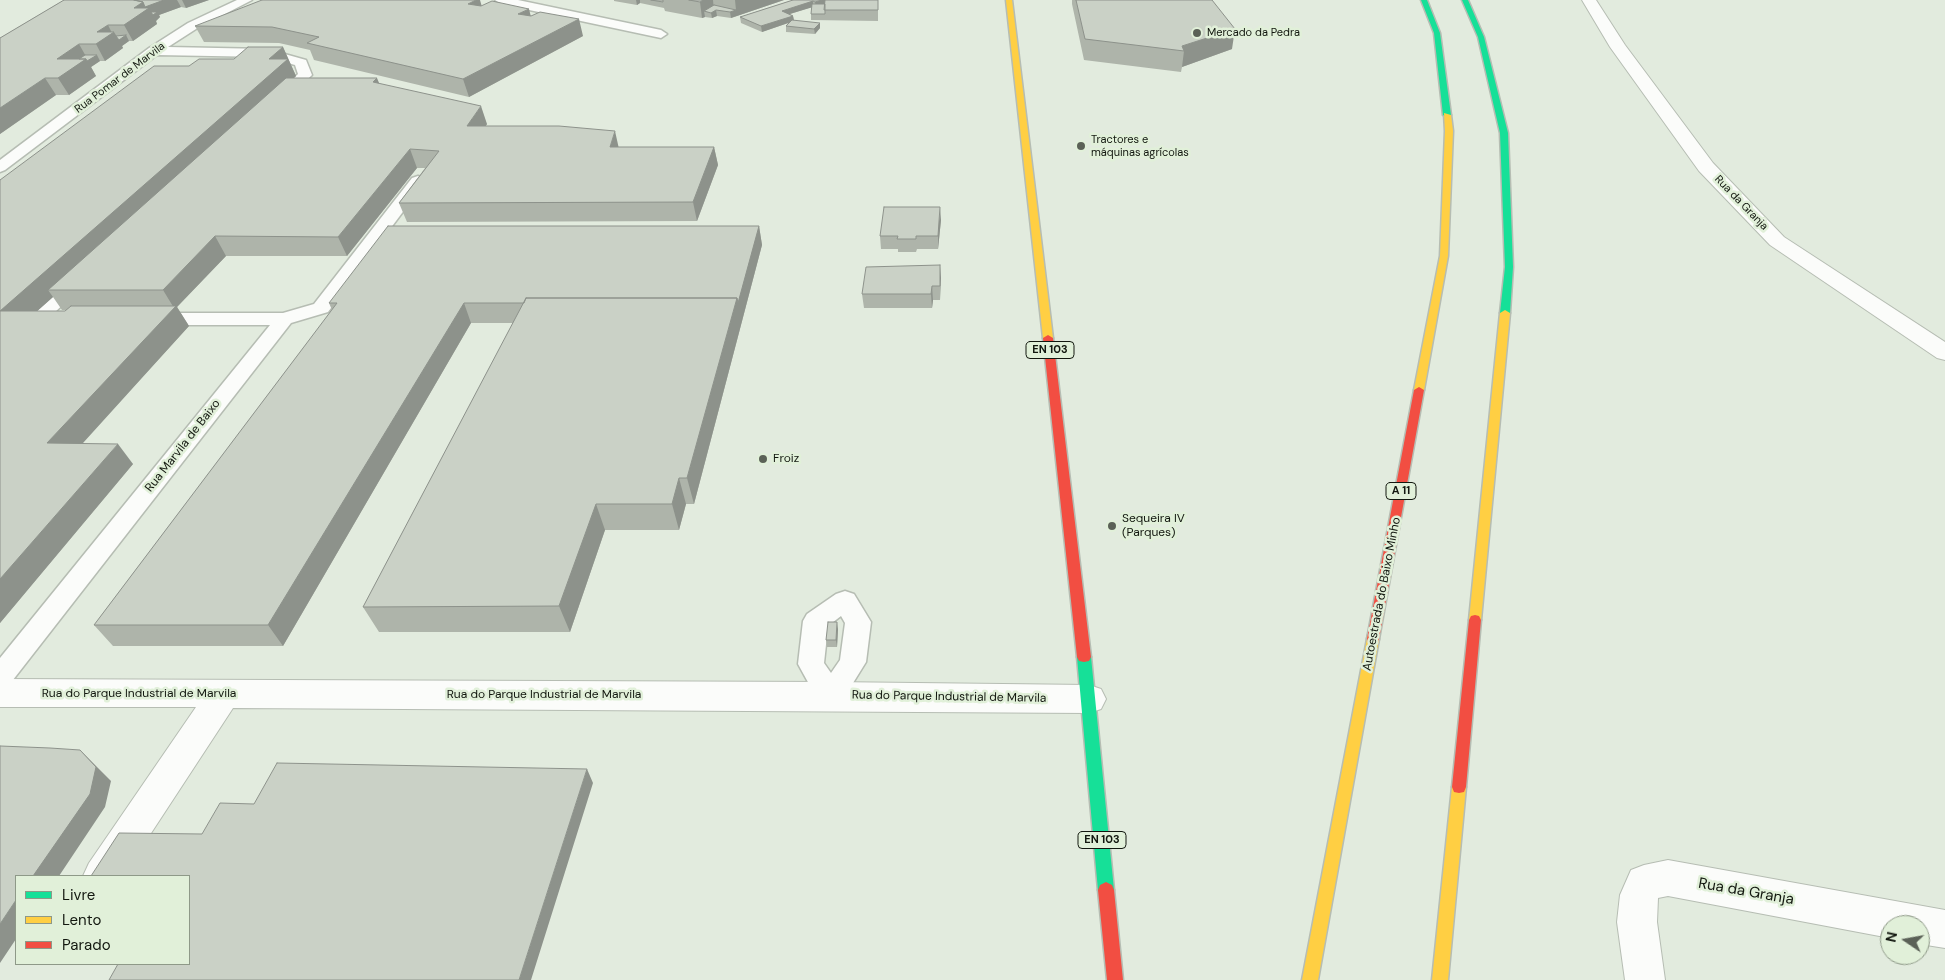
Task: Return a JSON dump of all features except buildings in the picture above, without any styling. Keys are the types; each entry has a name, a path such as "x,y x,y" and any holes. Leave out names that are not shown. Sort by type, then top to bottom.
{"main road":[{"name":"EN 103","path":"1009,0 1089,699 1115,980"},
{"name":"Autoestrada do Baixo Minho","path":"1310,980 1444,256 1449,131 1437,33 1424,0"},
{"path":"1440,980 1509,267 1504,133 1481,37 1465,0"}],"street":[{"name":"Rua da Granja","path":"1589,0 1618,47 1706,167 1777,240 1945,353"},
{"name":"Rua do Parque Industrial de Marvila","path":"0,693 830,696 1089,699"},
{"path":"103,875 224,694"},
{"name":"Rua da Granja","path":"1645,980 1637,922 1638,895 1644,883 1668,878 1945,928"}],"lane":[{"name":"Rua Pomar de Marvila","path":"0,167 154,51 192,26 246,0"},
{"path":"501,0 661,34"},
{"path":"154,51 267,53 302,63 305,75 269,108"},
{"path":"136,319 284,320 321,308 425,172"},
{"path":"378,234 428,234"},
{"path":"67,319 37,319 88,273"},
{"name":"Rua Marvila de Baixo","path":"0,677 284,320"}],"traffic: fast":[{"path":"1424,0 1437,33 1447,115"},
{"path":"1465,0 1481,37 1504,133 1509,267 1505,313"},
{"path":"1084,657 1106,890"}],"traffic: slow":[{"path":"1009,0 1048,338"},
{"path":"1419,390 1444,256 1449,131 1447,115"},
{"path":"1475,620 1505,313"},
{"path":"1310,980 1373,639"},
{"path":"1440,980 1459,787"}],"traffic: jam":[{"path":"1048,338 1084,657"},
{"path":"1373,639 1419,390"},
{"path":"1459,787 1475,620"},
{"path":"1106,890 1115,980"}],"place":[{"name":"Mercado da Pedra","path":"1197,33"},
{"name":"Tractores e máquinas agrícolas","path":"1081,146"},
{"name":"Froiz","path":"763,459"},
{"name":"Sequeira IV (Parques)","path":"1112,526"}]}
